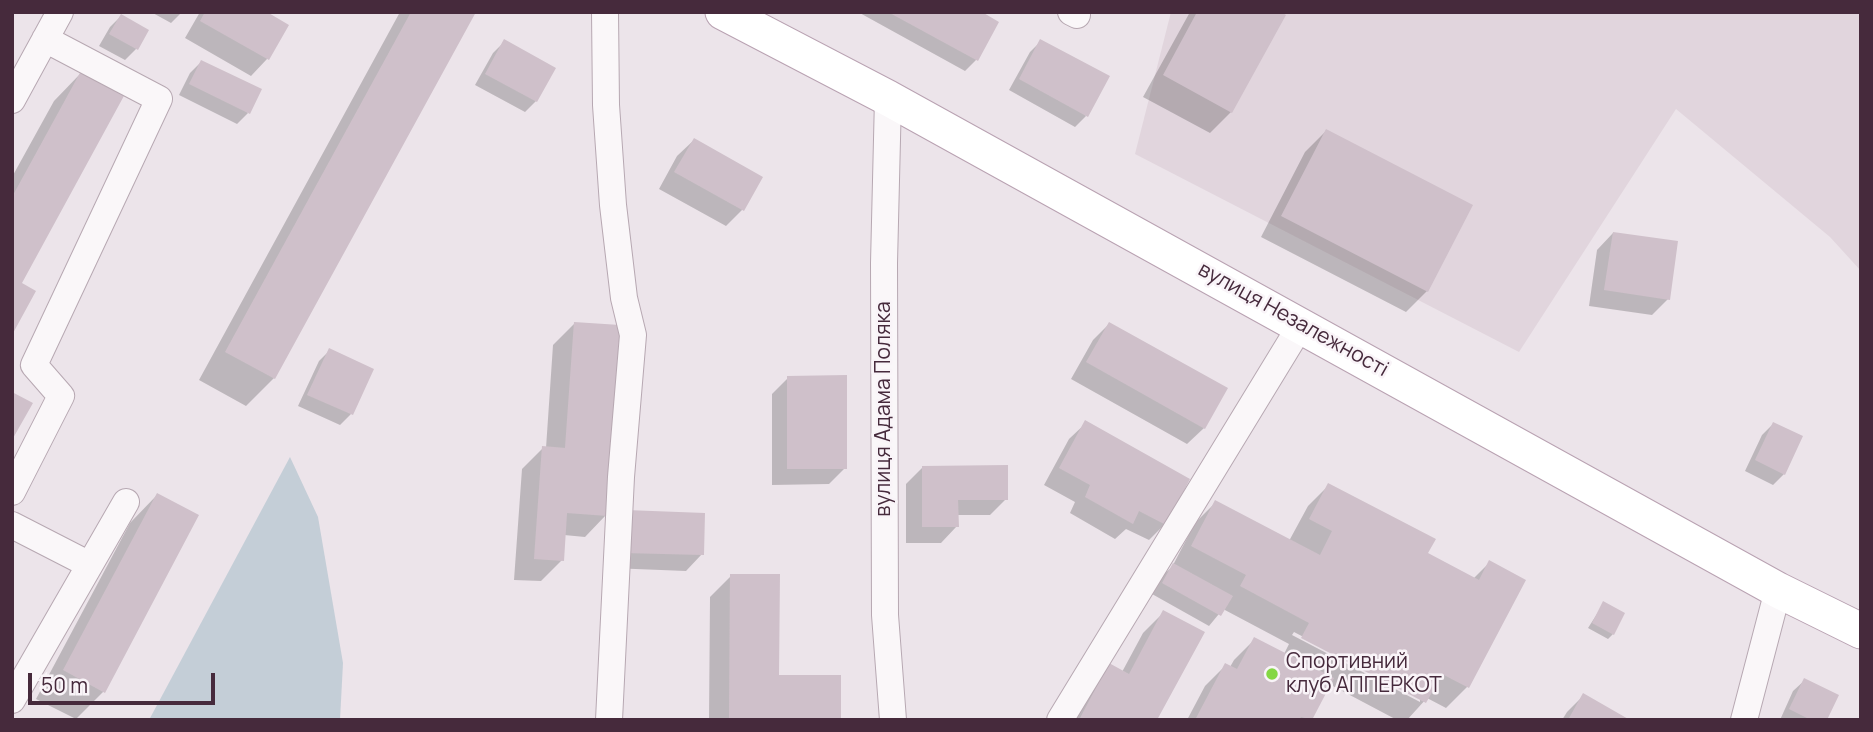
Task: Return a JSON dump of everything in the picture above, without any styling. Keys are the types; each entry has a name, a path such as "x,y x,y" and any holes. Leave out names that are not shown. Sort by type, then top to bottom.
{"main road":[{"name":"вулиця Незалежності","path":"723,12 888,98 1778,590 1861,631"}],"street":[{"path":"16,85 60,12"},
{"path":"606,12 606,105 613,205 624,298 633,335 621,477 610,720"},
{"path":"12,492 61,396 34,365 159,99 46,39"},
{"name":"вулиця Адама Поляка","path":"888,98 884,263 885,615 893,720"},
{"path":"1060,720 1301,325"},
{"path":"12,700 126,502"},
{"path":"12,525 88,564"},
{"path":"1744,720 1778,590"}],"shaded area":[{"path":"1171,12 1861,12 1861,271 1830,237 1676,109 1519,352 1135,154"},
{"path":"290,457 318,517 343,663 340,720 149,720"}],"building":[{"path":"205,12 267,12 289,25 269,60 200,21"},
{"path":"411,12 476,12 275,379 225,352"},
{"path":"888,12 982,12 999,22 978,61"},
{"path":"1197,12 1281,12 1286,15 1232,113 1163,75"},
{"path":"121,14 149,30 138,50 109,34"},
{"path":"504,39 556,68 537,102 485,74"},
{"path":"1040,39 1110,76 1088,117 1019,79"},
{"path":"201,60 262,89 250,114 189,84"},
{"path":"81,71 125,94 22,283 36,291 12,335 12,197"},
{"path":"1326,129 1473,205 1428,292 1281,216"},
{"path":"694,138 763,177 744,211 674,172"},
{"path":"1613,232 1678,241 1670,300 1604,290"},
{"path":"574,322 620,325 608,516 567,513 564,561 534,559 542,446 565,448"},
{"path":"1109,322 1228,388 1205,429 1086,362"},
{"path":"329,348 374,369 353,415 307,395"},
{"path":"847,375 847,469 787,469 787,376"},
{"path":"12,392 33,403 12,440"},
{"path":"1085,420 1190,479 1166,525 1139,511 1133,524 1085,497 1090,485 1059,468"},
{"path":"1773,422 1803,436 1785,475 1755,460"},
{"path":"1008,465 1008,500 958,500 959,527 922,527 922,466"},
{"path":"1328,483 1436,539 1428,553 1479,580 1489,560 1526,580 1469,688 1442,674 1426,703 1301,638 1309,623 1240,586 1246,575 1191,546 1215,500 1320,555 1332,531 1309,519"},
{"path":"157,493 199,515 105,693 63,670"},
{"path":"626,510 705,513 704,555 625,553"},
{"path":"1173,563 1233,596 1221,616 1162,583"},
{"path":"730,574 780,574 779,675 841,675 841,720 729,720"},
{"path":"1603,601 1625,613 1614,635 1592,623"},
{"path":"1163,610 1205,632 1157,720 1079,720 1109,663 1129,674"},
{"name":"Спортивний клуб АППЕРКОТ","path":"1254,637 1334,678 1312,720 1301,717 1299,720 1195,720 1225,663 1237,669"},
{"path":"1804,678 1839,695 1827,720 1811,720 1789,709"},
{"path":"1583,693 1630,720 1568,720"}],"place":[{"name":"Спортивний клуб АППЕРКОТ","path":"1272,674"}]}
